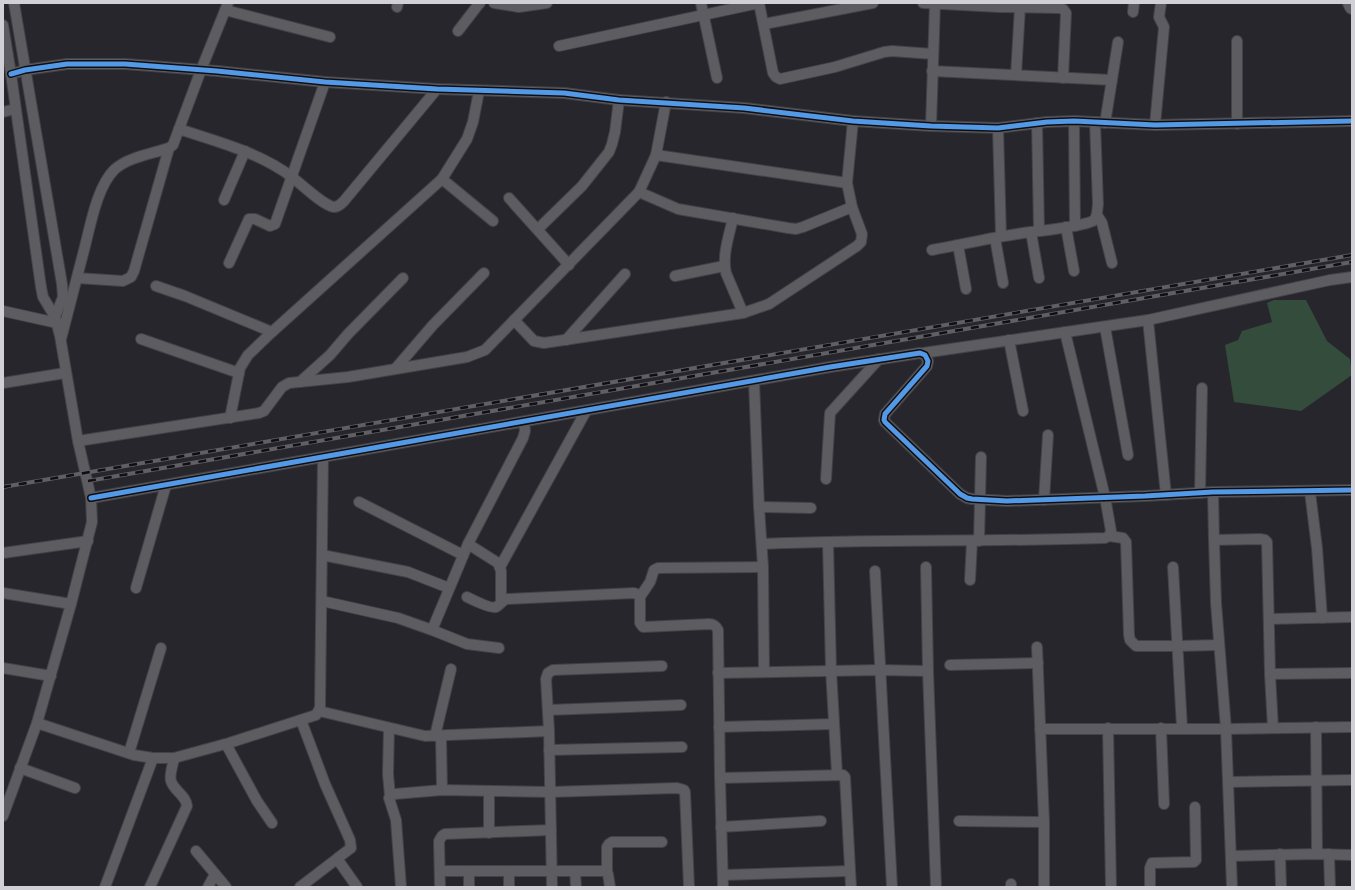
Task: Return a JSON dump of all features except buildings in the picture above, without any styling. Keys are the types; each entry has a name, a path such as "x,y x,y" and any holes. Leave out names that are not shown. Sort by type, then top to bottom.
{"main road":[{"path":"1350,3 1352,7"}],"street":[{"path":"14,3 62,284 63,297 56,320"},
{"path":"458,31 480,3"},
{"path":"494,3 520,7 547,3"},
{"path":"701,3 717,78"},
{"path":"559,46 759,3 773,73 780,79 835,67 884,52 892,51 933,54"},
{"path":"764,24 873,3"},
{"path":"923,3 1059,8 1066,13 1063,78"},
{"path":"931,126 935,3"},
{"path":"1155,125 1164,27 1159,17 1161,3"},
{"path":"61,341 100,195 110,174 122,164 169,148 175,142 200,70 226,6 330,37"},
{"path":"1016,75 1020,7"},
{"path":"3,25 41,287 45,301 56,320 61,341 65,373 91,498 92,522 71,604 37,723 3,816"},
{"path":"1236,124 1237,41"},
{"path":"1112,263 1102,223 1097,215 1100,122 1112,80 1118,42"},
{"path":"11,74 25,70 68,64 125,64 325,82 479,91 564,93 619,100 744,108 853,121 931,126 998,128 1037,123 1074,121 1155,125 1352,120"},
{"path":"932,71 1112,80"},
{"path":"229,263 249,219 255,219 270,226 275,224 325,82"},
{"path":"179,129 245,151 291,176 326,204 333,207 339,206 344,201 437,89"},
{"path":"230,418 239,373 248,356 272,332 442,179 468,139 479,91"},
{"path":"538,229 582,186 609,152 615,132 619,100"},
{"path":"78,441 262,412 282,387 289,383 348,377 468,357 485,350 639,192 656,155 666,102"},
{"path":"3,112 16,109"},
{"path":"514,320 534,341 540,343 743,313 769,304 861,242 862,234 852,207 847,183 853,121"},
{"path":"1074,121 1070,226 1074,271"},
{"path":"1037,123 1035,231 1039,278"},
{"path":"998,128 998,237 1003,283"},
{"path":"77,278 123,281 131,277 169,148"},
{"path":"224,200 245,151"},
{"path":"656,155 847,183"},
{"path":"442,179 492,221"},
{"path":"639,192 678,209 796,229 852,207"},
{"path":"509,198 538,229 568,266"},
{"path":"932,250 998,237 1070,226 1092,221 1097,215"},
{"path":"733,218 725,253 724,266 743,313"},
{"path":"958,245 966,289"},
{"path":"675,276 724,266"},
{"path":"396,368 433,325 484,273"},
{"path":"566,340 625,274"},
{"path":"91,498 879,359 1148,320 1330,280 1352,277"},
{"path":"300,382 330,355 348,334 403,278"},
{"path":"156,286 185,296 272,332"},
{"path":"3,311 56,320"},
{"path":"1148,320 1166,495"},
{"path":"1105,327 1128,455"},
{"path":"1065,332 1105,497 1111,532 1109,536"},
{"path":"141,338 239,373"},
{"path":"1009,340 1023,411"},
{"path":"922,353 927,357 927,366 885,414 884,420 964,497 967,498 1007,501 1213,492 1310,492 1352,490"},
{"path":"826,479 830,413 879,359"},
{"path":"3,383 65,373"},
{"path":"754,381 763,566 764,671"},
{"path":"1200,493 1202,388"},
{"path":"500,567 586,411"},
{"path":"432,630 468,544 523,438 525,431 524,422"},
{"path":"1044,500 1048,435"},
{"path":"37,723 129,753 153,758 174,758 226,744 316,715 319,711 322,600 323,457"},
{"path":"970,580 980,499 981,457"},
{"path":"136,588 166,485"},
{"path":"1213,492 1219,645 1226,729 1232,887"},
{"path":"1310,492 1317,548 1322,618"},
{"path":"359,502 463,555"},
{"path":"759,507 811,508"},
{"path":"762,544 927,540 1044,540 1105,538 1109,536 1123,538 1126,542 1130,640 1136,646 1219,645"},
{"path":"1214,540 1260,539 1265,540 1266,542 1273,728"},
{"path":"3,553 88,541"},
{"path":"828,542 831,670 836,774"},
{"path":"468,544 498,563 501,571 501,602"},
{"path":"322,555 408,572 449,588"},
{"path":"724,887 721,827 718,630 713,624 643,627 640,623 640,596 650,582 654,570 658,568 763,566"},
{"path":"926,567 928,671 936,887"},
{"path":"1173,567 1182,728"},
{"path":"875,570 892,887"},
{"path":"3,593 71,604"},
{"path":"467,597 492,607 497,606 507,599 634,593 640,596"},
{"path":"322,600 398,618 467,644 499,648"},
{"path":"1269,619 1352,617"},
{"path":"1037,647 1044,822 1044,887"},
{"path":"129,753 161,648"},
{"path":"950,665 1038,663"},
{"path":"552,887 549,731 546,679 548,673 552,670 662,666"},
{"path":"3,668 51,676"},
{"path":"442,790 438,736 451,668"},
{"path":"718,673 831,670 928,671"},
{"path":"1270,674 1352,673"},
{"path":"548,710 681,705"},
{"path":"319,711 419,735 438,736 549,731"},
{"path":"300,887 351,848 350,840 325,784 301,720"},
{"path":"719,727 834,724"},
{"path":"1316,727 1317,854"},
{"path":"1040,729 1352,727"},
{"path":"389,728 389,803 395,814 397,825 401,887"},
{"path":"1108,728 1111,887"},
{"path":"1161,728 1164,804"},
{"path":"226,744 257,802 272,823"},
{"path":"549,750 682,747"},
{"path":"105,887 153,758"},
{"path":"150,887 187,806 185,800 170,778 174,758"},
{"path":"20,768 75,788"},
{"path":"720,778 843,775 845,777 851,887"},
{"path":"1228,782 1352,780"},
{"path":"390,796 395,794 442,790 550,792 677,788 684,790 689,887"},
{"path":"489,791 489,832"},
{"path":"1150,887 1150,868 1152,863 1194,862 1196,860 1195,807"},
{"path":"721,827 820,821"},
{"path":"959,821 1044,822"},
{"path":"440,887 439,840 445,834 551,830"},
{"path":"610,887 607,872 607,847 609,844 612,842 662,842"},
{"path":"196,851 226,887"},
{"path":"1231,856 1280,854 1352,855"},
{"path":"1280,854 1281,887"},
{"path":"1329,854 1330,887"},
{"path":"338,858 339,862 357,887"},
{"path":"440,871 607,872"},
{"path":"469,871 470,887"},
{"path":"509,871 510,887"},
{"path":"575,871 576,887"},
{"path":"723,875 850,871"},
{"path":"208,887 215,874"}],"green space":[{"path":"1274,300 1306,300 1327,341 1350,359 1352,375 1301,411 1234,402 1225,345 1238,340 1242,331 1272,322 1267,303"}],"railway":[{"path":"3,487 1352,255"},
{"path":"88,481 1352,262"}],"cycle path":[{"path":"11,74 25,70 67,64 125,64 217,71 325,82 437,89 564,93 619,100 744,108 853,121 931,126 998,128 1047,122 1074,121 1155,125 1352,121"},
{"path":"91,498 830,367 920,353 925,355 928,361 927,366 885,414 884,420 960,494 967,498 1007,501 1213,492 1352,490"}]}
